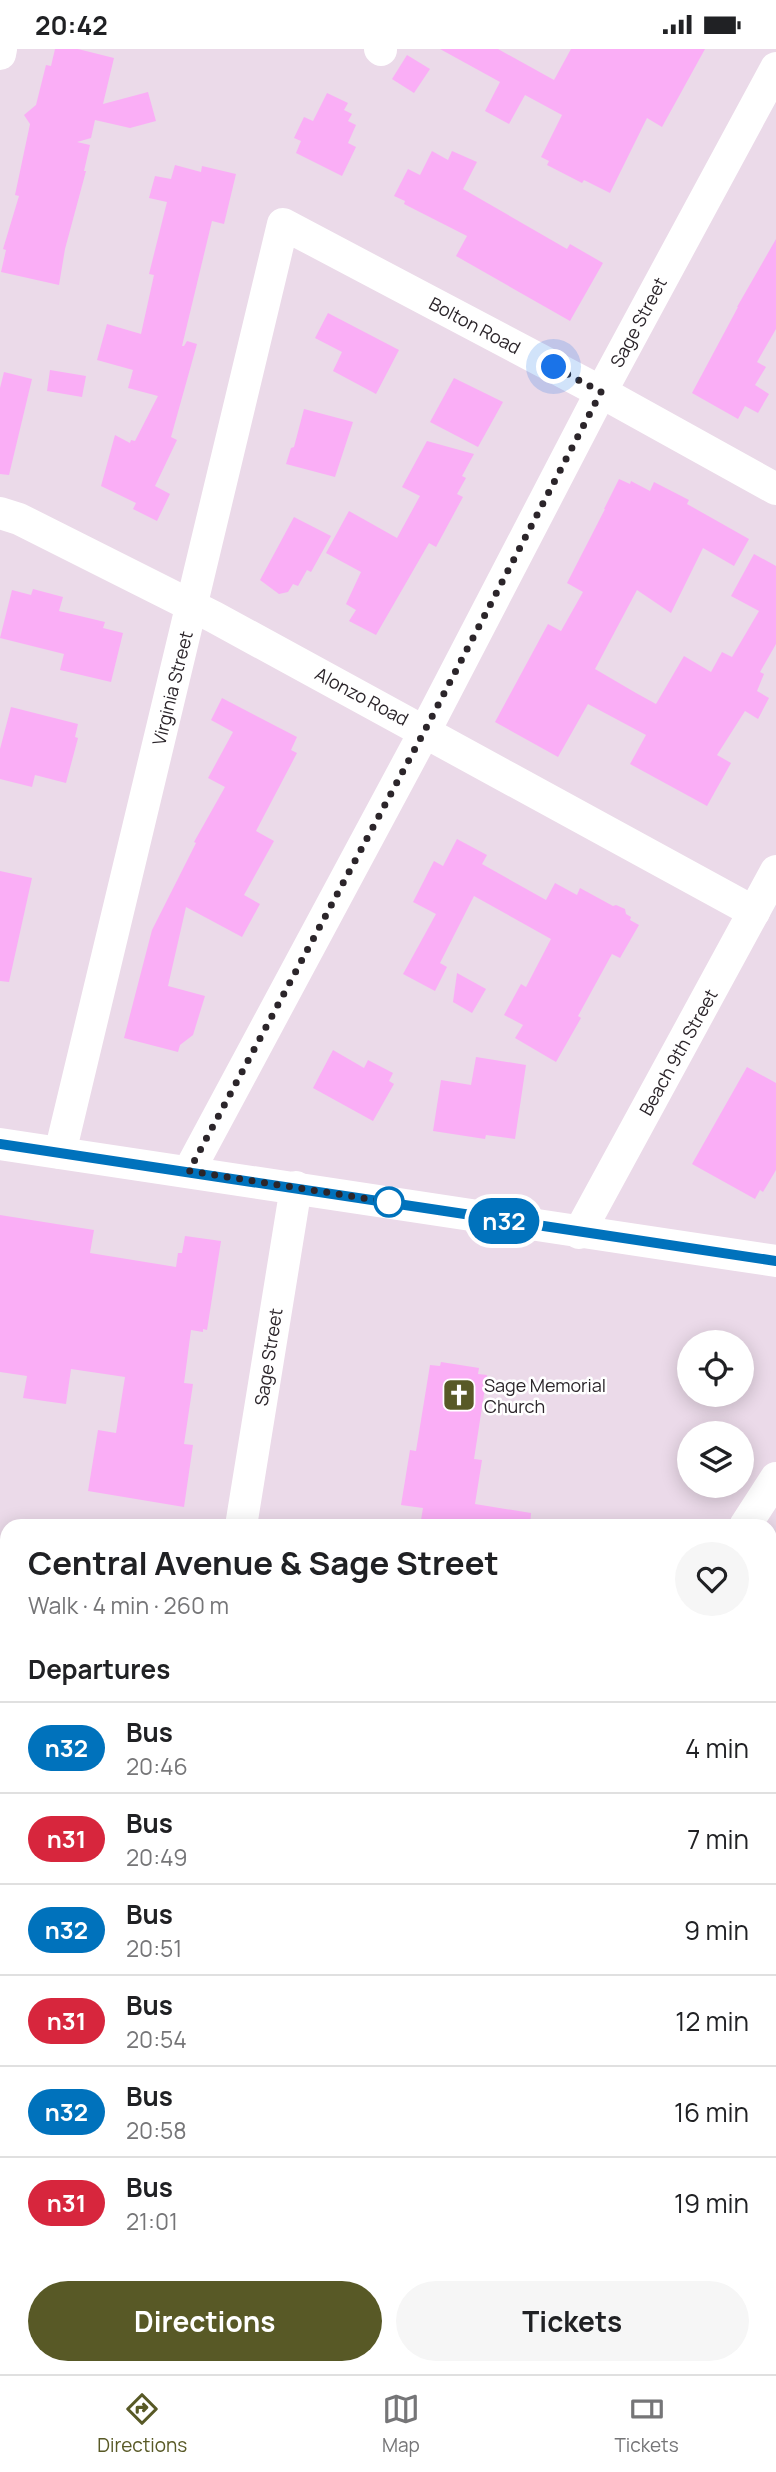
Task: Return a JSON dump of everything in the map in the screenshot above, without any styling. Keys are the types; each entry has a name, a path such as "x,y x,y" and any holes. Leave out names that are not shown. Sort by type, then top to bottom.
{"street":[{"name":"Sage Street","path":"189,1171 425,730 601,392 776,68"},
{"name":"Bolton Road","path":"283,224 601,392 776,489"},
{"name":"Virginia Street","path":"60,1153 283,224"},
{"name":"Alonzo Road","path":"0,513 19,519 192,605 754,912"},
{"name":"Beach 9th Street","path":"579,1233 776,871"},
{"path":"0,1144 776,1261"},
{"name":"Sage Street","path":"242,1519 296,1187"},
{"path":"750,1519 776,1478"}],"building":[{"path":"55,49 78,49 114,58 103,104 148,92 156,121 130,128 95,120 91,138 77,142 90,145 59,285 1,272 6,250 3,249 19,196 15,195 30,124 24,115 36,105 46,65 51,66"},
{"path":"440,49 498,49 554,80 571,49 705,49 662,127 647,118 610,193 584,180 582,183 547,165 549,161 541,157 562,115 525,95 509,124 485,111 500,82"},
{"path":"407,55 430,69 414,93 392,79"},
{"path":"327,93 348,103 344,110 352,114 348,121 356,125 348,143 356,147 342,176 296,153 301,141 294,138 304,117 313,121"},
{"path":"432,151 448,160 452,151 477,162 463,189 567,249 570,244 603,263 570,321 456,256 467,236 404,204 405,201 394,196 408,169 420,175"},
{"path":"175,165 201,172 202,166 236,174 224,224 212,221 182,346 187,341 197,344 171,437 177,440 155,486 170,494 157,521 133,509 136,503 101,486 115,435 130,443 131,440 135,441 158,396 128,388 133,370 97,360 107,324 141,334 154,275 149,274 167,202 149,198 155,176 171,179"},
{"path":"776,239 776,329 757,362 766,367 755,385 769,394 758,413 745,406 738,419 692,393"},
{"path":"328,313 399,350 376,394 333,371 342,352 315,338"},
{"path":"50,370 86,376 82,397 47,391"},
{"path":"4,372 32,379 9,475 0,474 0,388"},
{"path":"454,378 503,402 478,447 430,422"},
{"path":"304,409 353,422 335,477 286,464 291,448 294,447"},
{"path":"427,441 474,454 462,476 466,478 457,494 463,497 436,547 429,543 376,635 349,621 356,610 346,604 361,572 326,553 349,511 397,538 420,496 402,487"},
{"path":"619,479 630,484 631,481 650,491 654,482 689,500 687,504 749,539 734,566 703,548 671,613 637,590 595,669 636,693 656,704 684,656 711,672 722,652 732,657 759,611 731,596 754,554 776,566 776,644 760,672 764,674 757,691 769,698 758,719 745,711 717,755 731,763 707,806 630,764 646,735 588,704 558,757 495,722 548,624 561,631 583,592 567,583"},
{"path":"294,517 331,536 311,572 307,570 298,586 293,584 288,592 279,594 260,580"},
{"path":"33,589 63,597 59,611 105,622 103,628 123,633 111,682 60,670 64,654 0,638 12,590 31,595"},
{"path":"222,698 297,737 291,750 297,753 256,831 274,841 244,895 260,904 242,937 186,907 168,986 205,996 193,1035 180,1045 178,1052 124,1038 152,930 196,843 194,842 225,787 208,778 233,732 211,720"},
{"path":"11,707 78,724 75,737 78,738 66,783 35,775 32,787 0,779 0,749"},
{"path":"457,839 487,855 482,864 546,900 555,883 577,895 580,888 613,906 625,909 626,914 631,917 630,920 639,925 620,958 612,954 556,1062 515,1038 523,1025 504,1015 521,984 526,987 551,939 474,896 440,963 447,967 435,991 403,974 436,914 413,902 434,861 443,866"},
{"path":"0,871 32,878 9,982 0,981"},
{"path":"457,973 486,989 472,1013 453,1002"},
{"path":"333,1050 364,1068 368,1060 393,1073 389,1081 394,1084 373,1121 313,1088"},
{"path":"476,1057 526,1065 515,1139 486,1135 485,1139 433,1131 441,1080 471,1085"},
{"path":"747,1067 776,1083 776,1170 763,1192 760,1190 755,1199 692,1164"},
{"path":"0,1215 94,1230 90,1253 176,1267 185,1236 221,1241 207,1330 191,1330 184,1383 193,1384 184,1444 193,1445 184,1507 88,1491 98,1430 116,1433 125,1377 71,1369 66,1404 23,1398 27,1376 0,1372"},
{"path":"441,1362 479,1368 478,1374 487,1375 474,1459 482,1460 475,1504 531,1513 531,1519 421,1519 423,1508 401,1505 410,1450 416,1451 430,1365 440,1366"}],"bus line":[{"name":"n32","path":"0,1144 776,1261"}],"place":[{"name":"Sage Memorial Church","path":"459,1395"}],"route":[{"path":"389,1202 189,1171 425,730 601,392 554,367"}]}
